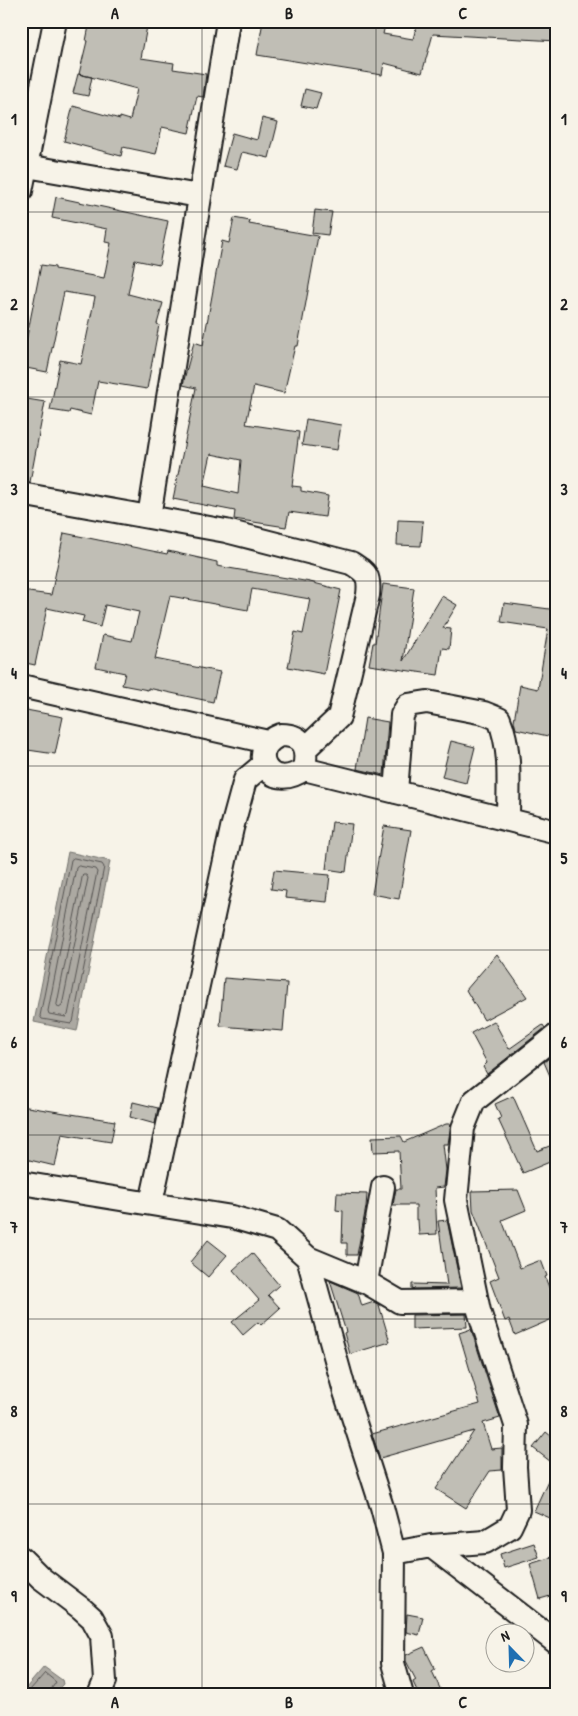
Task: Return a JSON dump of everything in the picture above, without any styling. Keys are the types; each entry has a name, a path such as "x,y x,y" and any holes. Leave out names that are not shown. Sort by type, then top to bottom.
{"street":[{"path":"21,191 24,166 55,21"},
{"path":"149,517 228,21"},
{"path":"24,166 199,196"},
{"path":"21,494 226,531 351,563 364,571 369,582 368,596 339,717 305,759 295,775 281,778 268,770 266,753"},
{"path":"21,686 266,753"},
{"path":"396,792 402,715 408,705 427,702 484,713 499,720 506,735 508,749 508,820"},
{"path":"152,1203 232,828 246,780 281,735 289,735 296,738 305,759 396,792 557,832"},
{"path":"394,1553 431,1546 486,1542 510,1527 518,1510 514,1467 516,1425 476,1301 456,1200 463,1128 474,1102 557,1036"},
{"path":"21,1183 232,1217 277,1230 308,1258 366,1282 400,1302 476,1301"},
{"path":"366,1282 383,1187"},
{"path":"308,1258 345,1392 382,1507 394,1553 394,1663 402,1695"},
{"path":"431,1546 557,1643"},
{"path":"21,1558 41,1578 92,1618 102,1636 104,1681 99,1695"}],"water":[{"path":"68,852 110,861 77,1031 34,1022"},
{"path":"44,1667 62,1680 63,1684 53,1695 27,1695 25,1692 26,1688"}],"building":[{"path":"90,21 148,21 141,58 174,63 173,69 206,74 203,97 197,96 189,133 162,127 156,154 123,147 121,156 64,141 73,106 130,120 137,89 79,74"},
{"path":"263,21 386,21 383,34 413,39 418,21 491,23 491,21 557,21 557,41 433,34 422,73 384,63 382,75 257,55"},
{"path":"78,74 92,77 88,96 73,93"},
{"path":"305,89 321,93 316,109 301,106"},
{"path":"262,118 278,122 269,158 242,152 237,169 223,166 232,133 257,140"},
{"path":"56,197 168,221 159,265 135,260 128,294 163,303 157,324 159,325 147,389 98,381 91,415 70,410 69,413 50,410 60,360 81,364 95,297 64,292 47,372 21,367 41,265 104,278 111,243 105,242 107,229 52,218"},
{"path":"315,210 332,212 328,235 312,233"},
{"path":"234,218 250,221 249,224 318,236 298,346 295,346 284,393 254,386 246,424 299,432 292,486 301,487 301,491 328,496 325,517 289,512 286,527 234,519 235,511 173,499 196,388 183,385 194,342 203,345 222,241 229,243","holes":["211,454 241,460 238,494 204,486"]},
{"path":"21,398 45,402 30,482 21,481"},
{"path":"306,419 341,425 337,450 302,445"},
{"path":"398,520 423,521 421,546 397,545"},
{"path":"64,533 167,554 168,551 217,562 217,566 310,582 341,590 324,674 288,667 295,632 303,634 310,599 252,589 248,610 170,596 155,659 220,672 213,702 148,688 148,690 122,685 125,673 96,667 103,635 132,641 139,612 105,605 100,627 82,622 84,616 47,608 35,665 21,662 21,591 51,595"},
{"path":"383,584 414,588 403,661 442,596 457,605 443,628 451,629 449,649 442,648 438,675 369,665 373,643 375,643"},
{"path":"504,603 557,610 557,738 516,729 514,721 520,685 538,689 548,629 501,622"},
{"path":"21,709 63,717 55,754 21,749"},
{"path":"365,718 388,722 384,775 357,769"},
{"path":"451,741 475,747 466,783 442,777"},
{"path":"332,822 352,824 346,872 326,869"},
{"path":"384,826 411,830 399,899 372,894"},
{"path":"274,870 330,875 327,902 285,898 286,891 271,889"},
{"path":"497,954 527,997 484,1020 466,990"},
{"path":"224,978 287,983 283,1031 220,1026"},
{"path":"494,1021 509,1049 543,1025 545,1028 487,1074 483,1067 487,1063 471,1033"},
{"path":"557,1052 557,1092 544,1062"},
{"path":"513,1096 537,1151 557,1143 557,1159 523,1173 498,1119 501,1118 495,1104"},
{"path":"133,1102 158,1108 155,1124 130,1117"},
{"path":"21,1106 115,1121 111,1142 62,1134 55,1166 21,1158"},
{"path":"446,1124 451,1124 448,1144 443,1144 446,1170 444,1187 435,1188 437,1234 419,1235 416,1205 393,1205 396,1189 401,1189 399,1151 373,1152 372,1137 401,1136 404,1142"},
{"path":"518,1190 526,1210 502,1220 520,1268 541,1260 547,1276 545,1277 557,1308 557,1317 515,1335 509,1319 505,1321 490,1281 499,1277 473,1210 472,1191"},
{"path":"337,1193 367,1194 357,1255 347,1255 347,1243 342,1243 343,1211 336,1210"},
{"path":"447,1220 461,1288 412,1289 412,1284 447,1285 438,1221"},
{"path":"208,1240 227,1255 208,1277 190,1262"},
{"path":"252,1253 279,1285 268,1295 280,1308 261,1325 258,1322 243,1335 232,1322 259,1300 233,1270"},
{"path":"330,1281 358,1293 362,1306 374,1302 379,1305 390,1342 350,1354 344,1333 346,1332"},
{"path":"466,1314 467,1327 412,1329 412,1315"},
{"path":"471,1329 500,1418 483,1423 491,1449 502,1448 502,1470 490,1471 466,1508 436,1489 474,1431 380,1458 372,1434 480,1404 459,1333"},
{"path":"546,1432 557,1441 557,1521 534,1511 555,1465 533,1448"},
{"path":"534,1543 539,1557 504,1568 500,1554"},
{"path":"552,1557 557,1573 557,1594 540,1599 530,1564"},
{"path":"407,1614 423,1617 419,1635 406,1632"},
{"path":"424,1647 435,1669 432,1671 443,1695 419,1695 413,1682 416,1680 406,1661 406,1655"}]}
